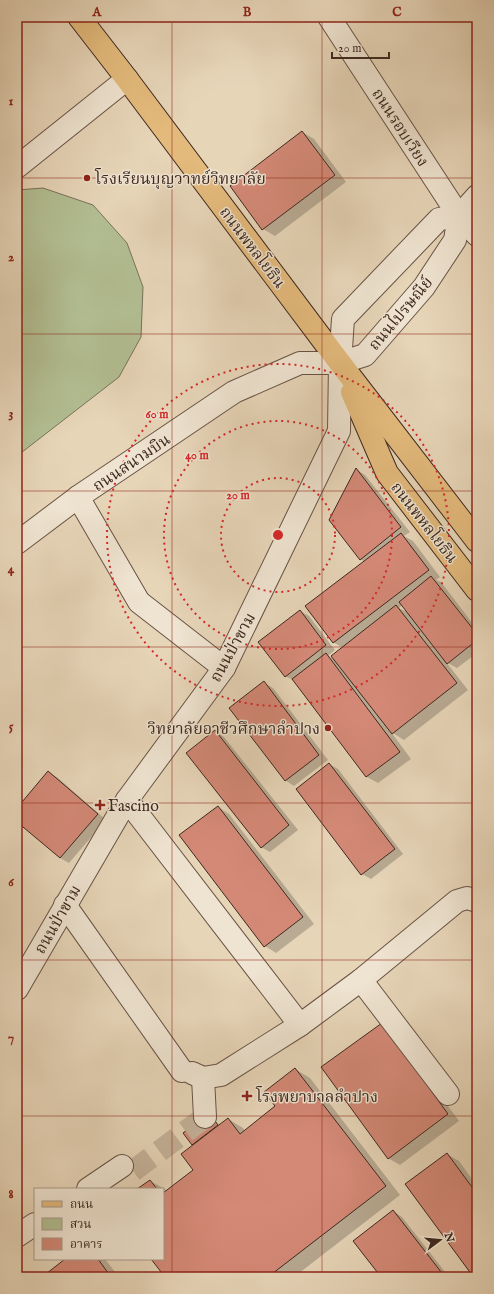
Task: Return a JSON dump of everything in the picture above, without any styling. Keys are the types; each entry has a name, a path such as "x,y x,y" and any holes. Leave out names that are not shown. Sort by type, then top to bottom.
{"main road":[{"name":"ถนนพหลโยธิน","path":"79,17 340,363 477,541"},
{"name":"ถนนพหลโยธิน","path":"340,363 387,473 477,590"}],"street":[{"name":"ถนนรอบเวียง","path":"329,17 459,216 477,235"},
{"path":"17,167 127,79"},
{"path":"459,216 477,196"},
{"name":"ถนนไปรษณีย์","path":"459,216 455,240 424,287 365,355 340,363 343,319 439,219 459,216"},
{"name":"ถนนสนามบิน","path":"17,543 78,497 234,392 300,363 340,363"},
{"name":"ถนนป่าขาม","path":"17,989 127,800 224,668 339,430 340,363"},
{"path":"78,497 139,602 224,668"},
{"path":"127,800 300,1025"},
{"path":"193,1074 221,1075 300,1025 361,980 457,901 467,898 477,901"},
{"path":"65,905 193,1074 205,1118"},
{"path":"361,980 448,1094"},
{"path":"89,1188 121,1166"},
{"path":"17,1236 34,1225"}],"green space":[{"path":"43,188 93,205 127,243 143,287 141,337 119,377 17,456 17,190"}],"building":[{"path":"302,131 335,175 262,230 230,186"},
{"path":"356,468 401,527 360,560 329,520"},
{"path":"401,533 429,570 333,643 305,606"},
{"path":"431,576 477,634 477,640 447,664 399,602"},
{"path":"396,605 457,683 392,734 331,656"},
{"path":"300,610 326,645 285,677 258,642"},
{"path":"326,653 400,752 366,777 292,679"},
{"path":"264,681 319,755 285,781 229,708"},
{"path":"215,730 289,825 261,848 186,753"},
{"path":"329,763 395,849 361,875 296,789"},
{"path":"48,771 98,814 60,858 17,822 17,808"},
{"path":"218,806 303,917 264,947 179,835"},
{"path":"17,953 26,961 17,973"},
{"path":"382,1023 448,1114 388,1159 321,1067"},
{"path":"295,1068 386,1186 268,1277 165,1277 152,1260 164,1260 164,1192 193,1170 181,1154 228,1118 240,1134 275,1106 264,1092"},
{"path":"209,1113 218,1125 192,1145 183,1133"},
{"path":"447,1153 477,1194 477,1272 472,1275 405,1184"},
{"path":"150,1180 156,1188 138,1188"},
{"path":"393,1210 445,1277 381,1277 353,1241"},
{"path":"64,1260 99,1260 111,1277 42,1277"}],"tunnel":[{"path":"133,1171 205,1117"}],"place":[{"name":"โรงเรียนบุญวาทย์วิทยาลัย","path":"87,178"},
{"name":"วิทยาลัยอาชีวศึกษาลำปาง","path":"328,728"},
{"name":"Fascino","path":"100,805"},
{"name":"โรงพยาบาลลำปาง","path":"247,1096"}]}
